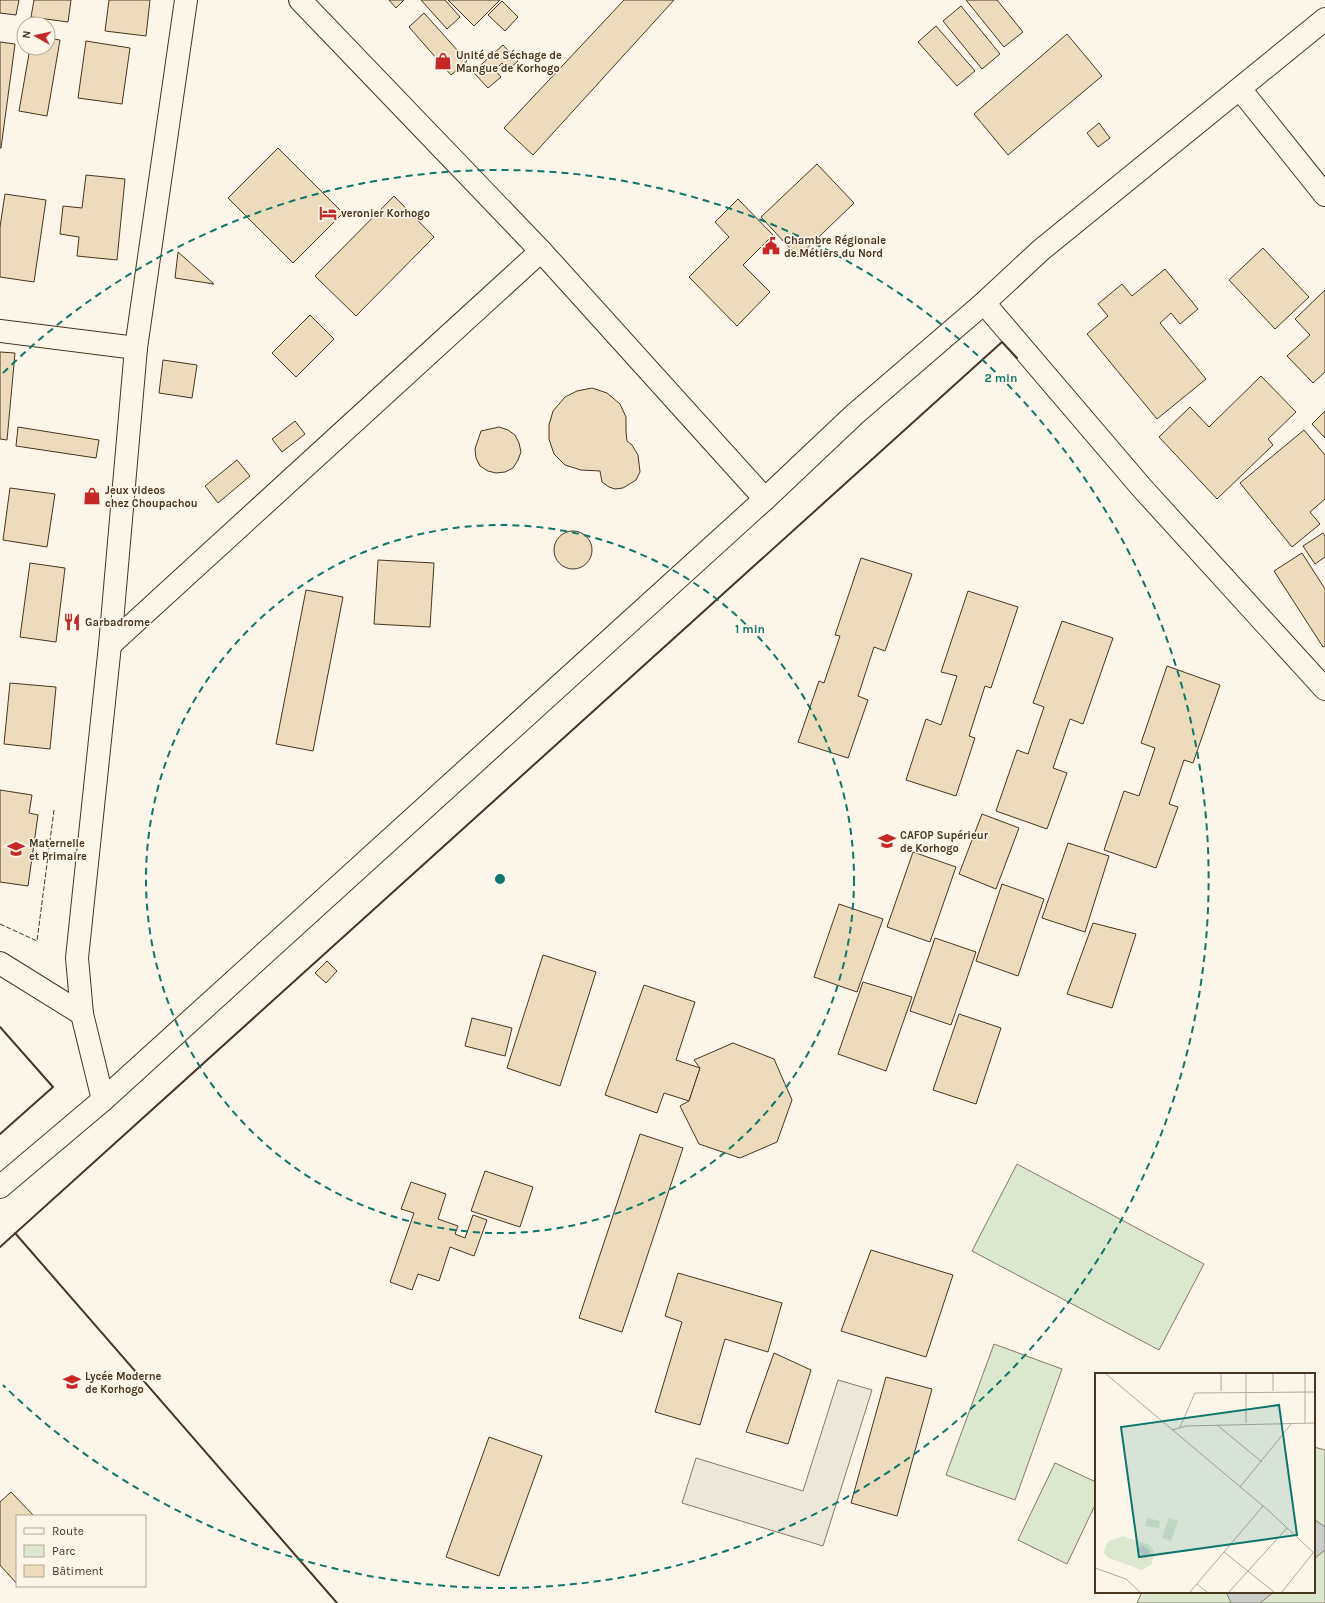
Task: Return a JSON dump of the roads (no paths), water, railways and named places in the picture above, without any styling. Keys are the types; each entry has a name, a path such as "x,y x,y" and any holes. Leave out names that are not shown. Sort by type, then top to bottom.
{"street":[{"path":"104,1100 82,1014 77,958 110,645 136,348 186,0"},
{"path":"300,0 541,251 765,499"},
{"path":"0,1187 104,1100 765,499 855,414 984,303 1041,250 1325,19"},
{"path":"1240,89 1325,195"},
{"path":"110,645 541,251"},
{"path":"984,303 1142,488 1325,689"},
{"path":"0,331 136,348"},
{"path":"0,963 82,1014"}],"place":[{"name":"Unité de Séchage de Mangue de Korhogo","path":"443,61"},
{"name":"veronier Korhogo","path":"328,213"},
{"name":"Chambre Régionale de Métiers du Nord","path":"771,246"},
{"name":"Jeux videos chez Choupachou","path":"92,496"},
{"name":"Garbadrome","path":"72,622"},
{"name":"CAFOP Supérieur de Korhogo","path":"887,841"},
{"name":"Maternelle et Primaire","path":"16,849"},
{"name":"Lycée Moderne de Korhogo","path":"72,1382"}]}
